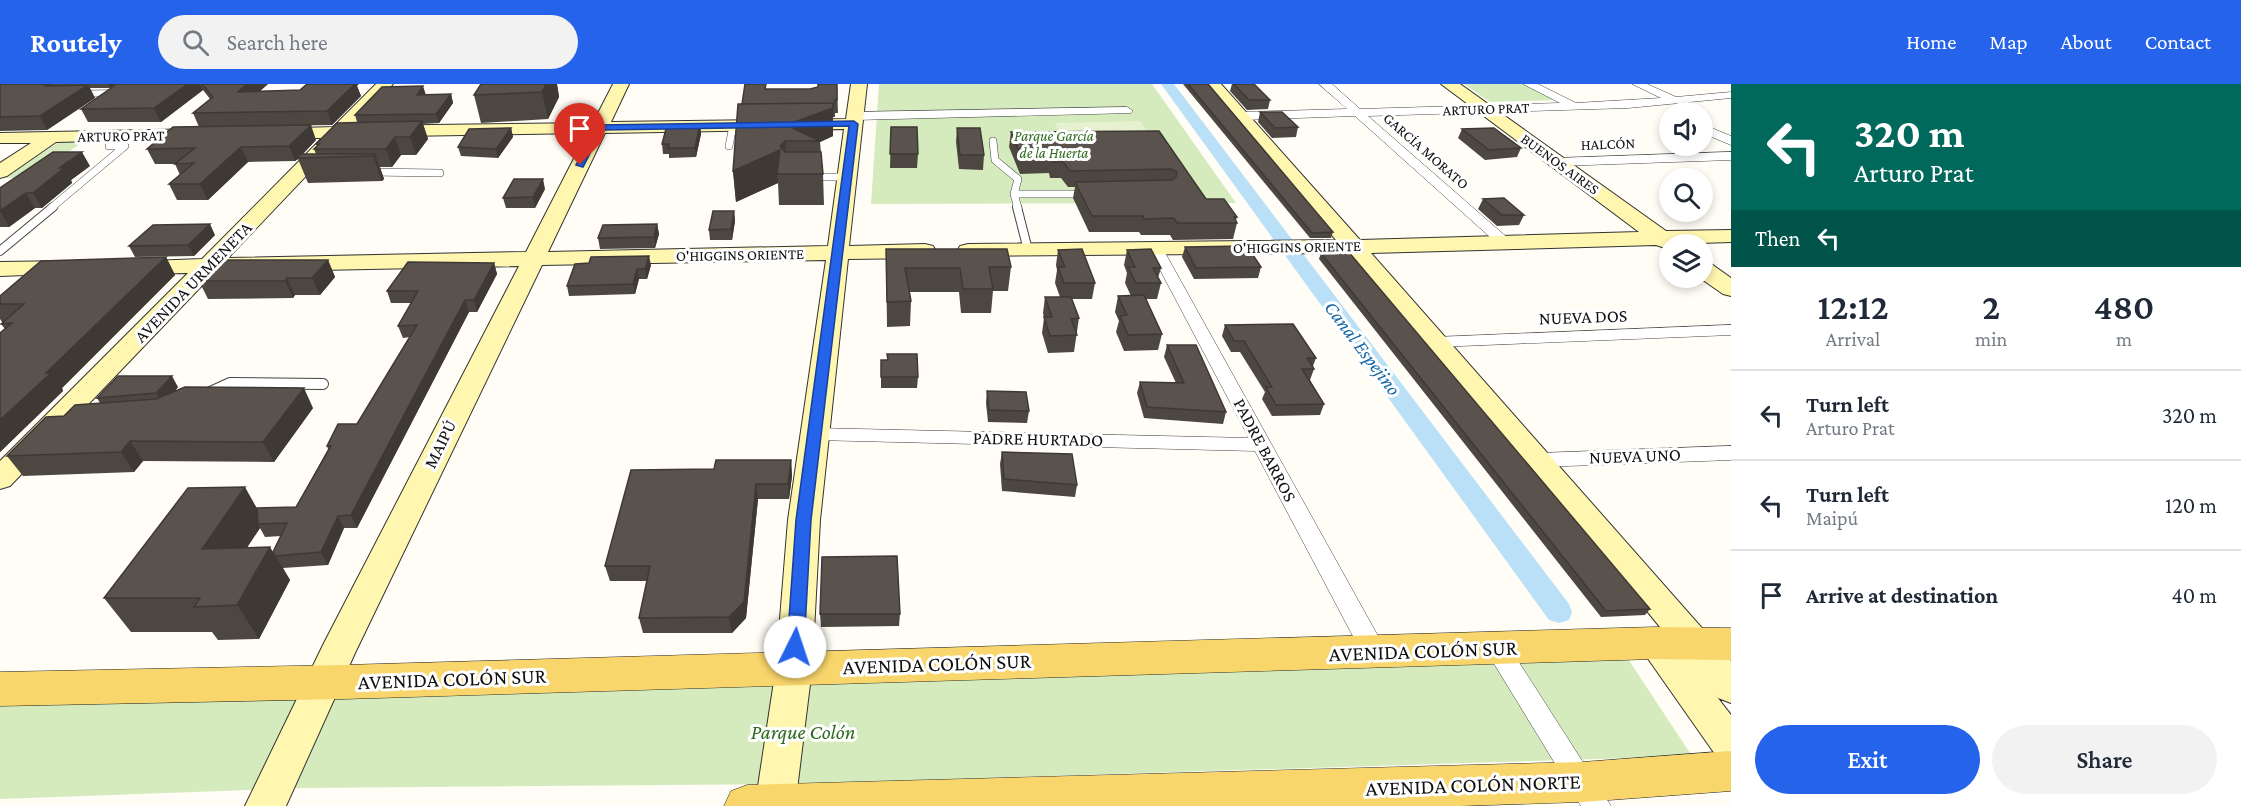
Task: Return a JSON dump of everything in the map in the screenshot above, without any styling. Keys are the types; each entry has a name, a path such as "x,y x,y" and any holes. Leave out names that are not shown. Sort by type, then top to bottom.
{"main road":[{"name":"AVENIDA COLÓN SUR","path":"0,689 322,682 1654,643 1714,644"},
{"name":"AVENIDA COLÓN NORTE","path":"765,806 1589,794 1731,771"}],"street":[{"name":"AVENIDA URMENETA","path":"0,478 68,419 209,265 305,173 340,131 385,84"},
{"name":"MAIPÚ","path":"265,806 322,682 621,84"},
{"path":"765,806 794,668 804,520 859,84"},
{"path":"1212,84 1540,460 1714,644 1731,687"},
{"name":"GARCÍA MORATO","path":"1325,84 1505,243"},
{"name":"BUENOS AIRES","path":"1449,84 1659,237"},
{"path":"1529,84 1574,107"},
{"path":"1638,84 1676,101"},
{"path":"54,94 125,88"},
{"path":"0,172 125,88"},
{"name":"ARTURO PRAT","path":"1241,116 1649,104 1731,94"},
{"path":"1649,104 1659,108"},
{"path":"263,133 733,126 1127,111"},
{"path":"1713,133 1731,141"},
{"name":"ARTURO PRAT","path":"0,138 216,134"},
{"name":"HALCÓN","path":"1558,162 1731,156"},
{"name":"O'HIGGINS ORIENTE","path":"1713,238 1731,236"},
{"name":"O'HIGGINS ORIENTE","path":"0,269 837,253 1659,242"},
{"name":"PADRE BARROS","path":"1156,249 1374,652"},
{"path":"1713,276 1731,289"},
{"name":"NUEVA DOS","path":"1437,342 1731,330"},
{"name":"PADRE HURTADO","path":"815,434 1262,445"},
{"name":"NUEVA UNO","path":"1540,460 1731,453"},
{"path":"1654,643 1731,745"},
{"path":"1497,649 1589,794"}],"lane":[{"path":"729,146 733,126"},
{"path":"0,251 83,184 86,177 125,146 109,146 123,136"},
{"path":"993,141 997,163 1018,179 1014,194 1028,250"},
{"path":"364,172 440,173"},
{"path":"797,177 847,177"},
{"path":"1014,194 1097,194"},
{"path":"193,402 230,383 323,384"}],"green space":[{"name":"Parque García de la Huerta","path":"879,84 1152,84 1236,203 871,204"},
{"path":"1464,84 1524,84 1557,100 1490,102"},
{"path":"1140,121 1156,146 1067,148 1055,123"},
{"path":"59,142 83,142 54,162 37,178 5,178"},
{"name":"Parque Colón","path":"1628,659 1692,756 793,784 303,788 0,799 0,701"}],"building":[{"path":"0,84 88,85 40,116 0,117"},
{"path":"117,84 188,84 154,108 81,109"},
{"path":"202,84 247,84 238,92 300,90 307,84 355,84 327,111 193,113 213,97"},
{"path":"481,84 546,84 542,92 474,95"},
{"path":"745,84 766,84 765,89 810,89 818,87 818,84 837,84 837,100 834,103 742,104"},
{"path":"1188,84 1208,84 1333,232 1312,233"},
{"path":"1234,84 1254,84 1270,100 1249,100"},
{"path":"423,86 417,95 451,94 436,114 355,115 382,87"},
{"path":"833,103 833,108 786,125 820,141 785,141 780,146 785,152 821,152 823,174 777,174 780,150 733,171 738,104"},
{"path":"1260,112 1282,112 1298,127 1275,128"},
{"path":"422,121 410,137 395,137 386,149 314,149 319,144 316,144 337,123"},
{"path":"700,124 695,148 668,148 669,144 662,144 667,125"},
{"path":"311,125 289,146 241,147 200,184 169,184 194,163 175,164 195,148 147,149 173,127"},
{"path":"891,127 917,127 918,154 890,154"},
{"path":"511,128 496,149 458,147 469,129"},
{"path":"957,128 980,128 984,155 960,155"},
{"path":"1494,128 1521,148 1489,150 1462,129"},
{"path":"1159,131 1206,199 1224,199 1237,217 1234,217 1237,223 1177,223 1174,218 1092,216 1075,182 1172,180 1176,177 1177,172 1171,169 1070,171 1063,162 1052,162 1051,158 1022,158 1011,132"},
{"path":"53,152 82,152 59,168 64,168 33,193 26,193 0,211 0,188"},
{"path":"301,154 375,154 373,156 297,158"},
{"path":"514,179 543,179 533,197 503,198"},
{"path":"1504,198 1524,215 1502,215 1483,199"},
{"path":"713,211 734,211 731,229 709,230"},
{"path":"210,224 188,245 129,246 153,225"},
{"path":"657,224 654,237 598,238 603,225"},
{"path":"1247,246 1261,267 1196,268 1185,247"},
{"path":"886,249 1007,249 1011,267 989,267 993,289 963,289 960,268 905,268 911,301 887,302"},
{"path":"1082,249 1095,283 1064,283 1058,267 1065,267 1058,250"},
{"path":"1151,249 1161,268 1153,268 1161,283 1136,283 1128,267 1135,267 1127,250"},
{"path":"1326,250 1347,250 1650,609 1606,611 1321,253 1328,253"},
{"path":"649,256 645,269 637,269 633,284 567,286 575,264 589,263 591,257"},
{"path":"166,257 46,373 51,373 0,420 0,333 12,323 1,324 24,304 0,304 0,296 41,261"},
{"path":"219,260 328,260 312,278 287,278 285,281 199,281"},
{"path":"408,262 494,263 474,300 465,300 351,515 338,516 321,552 275,556 273,552 287,523 258,524 257,508 296,507 331,446 327,446 338,424 357,424 417,325 398,326 418,291 387,291"},
{"path":"1144,295 1162,334 1128,335 1120,316 1127,315 1118,296"},
{"path":"1045,297 1071,297 1079,318 1071,319 1077,335 1050,336 1044,317 1052,317"},
{"path":"1293,324 1316,358 1307,358 1314,369 1302,369 1324,404 1276,405 1266,387 1272,387 1244,341 1234,341 1225,325"},
{"path":"1167,345 1196,345 1226,412 1147,407 1140,382 1184,383"},
{"path":"887,354 917,354 918,377 881,377 881,360 888,360"},
{"path":"118,376 172,376 156,393 97,398"},
{"path":"185,387 304,388 263,442 130,441 121,452 7,456 46,417 64,416 75,405 156,399"},
{"path":"987,391 1026,392 1029,411 989,410"},
{"path":"1002,452 1072,454 1077,485 1004,479"},
{"path":"716,460 791,460 788,484 756,484 744,602 729,617 639,618 650,566 605,566 631,470 714,469"},
{"path":"245,487 202,549 270,547 237,605 194,607 200,598 104,598 188,488"},
{"path":"897,556 900,614 820,614 822,557"}],"waterway":[{"name":"Canal Espejino","path":"1167,84 1559,612"}],"route":[{"path":"580,165 599,128 854,124 804,520 795,647"}]}
